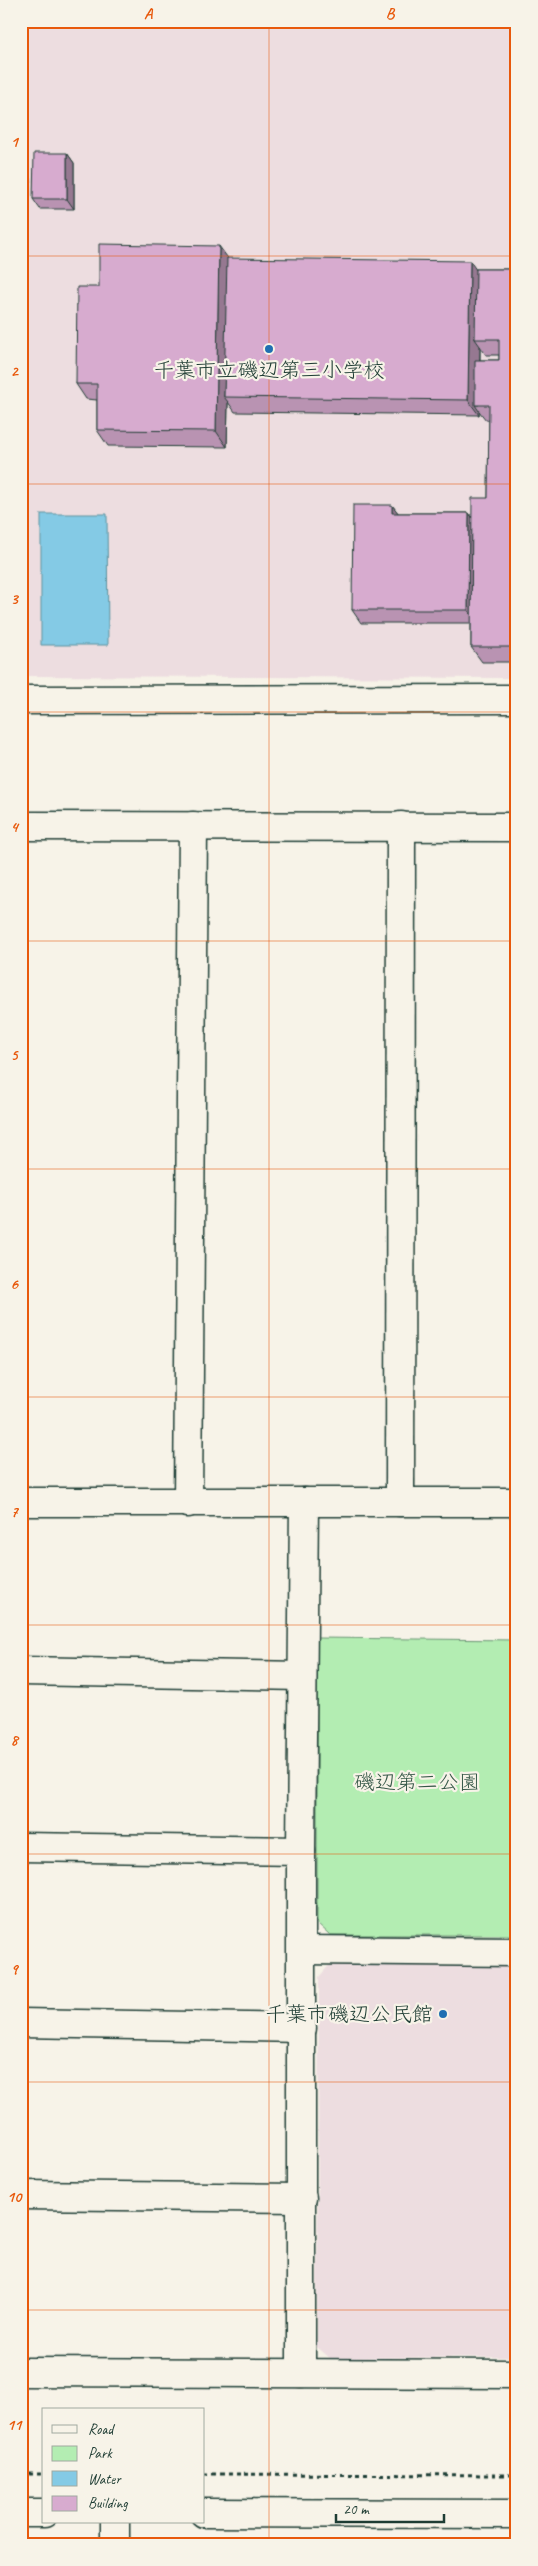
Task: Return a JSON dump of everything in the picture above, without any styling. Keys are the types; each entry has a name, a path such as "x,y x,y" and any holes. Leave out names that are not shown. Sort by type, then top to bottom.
{"street":[{"path":"21,700 517,699"},
{"path":"21,826 517,827"},
{"path":"188,1503 193,826"},
{"path":"400,1502 402,826"},
{"path":"21,1502 517,1502"},
{"path":"301,2373 301,1851 304,1502"},
{"path":"21,1672 302,1676"},
{"path":"21,1847 301,1851"},
{"path":"302,1950 517,1952"},
{"path":"21,2023 302,2028"},
{"path":"21,2195 302,2198"},
{"path":"21,2372 517,2374"},
{"path":"21,2513 42,2513"},
{"path":"205,2513 517,2514"},
{"path":"115,2524 115,2545"}],"path":[{"path":"21,2474 42,2474"},
{"path":"205,2474 517,2475"}],"shaded area":[{"name":"千葉市立磯辺第三小学校","path":"21,21 517,21 517,678 21,676"},
{"path":"331,1963 517,1964 517,2357 330,2358 317,2347 319,1977"}],"green space":[{"name":"磯辺第二公園","path":"317,1638 517,1640 517,1935 330,1935 317,1923"}],"water":[{"path":"41,514 107,514 108,645 41,645"}],"building":[{"path":"34,153 67,153 67,199 33,199"},
{"path":"99,244 219,246 216,431 97,430 97,384 76,384 77,287 99,287"},
{"path":"227,258 470,261 468,400 224,397"},
{"path":"476,269 517,269 517,647 471,647 472,498 488,498 489,405 475,405 475,360 499,360 499,339 475,339"},
{"path":"353,505 392,505 392,513 469,513 468,610 352,610"}],"place":[{"name":"千葉市立磯辺第三小学校","path":"269,349"},
{"name":"千葉市磯辺公民館","path":"443,2014"}]}
